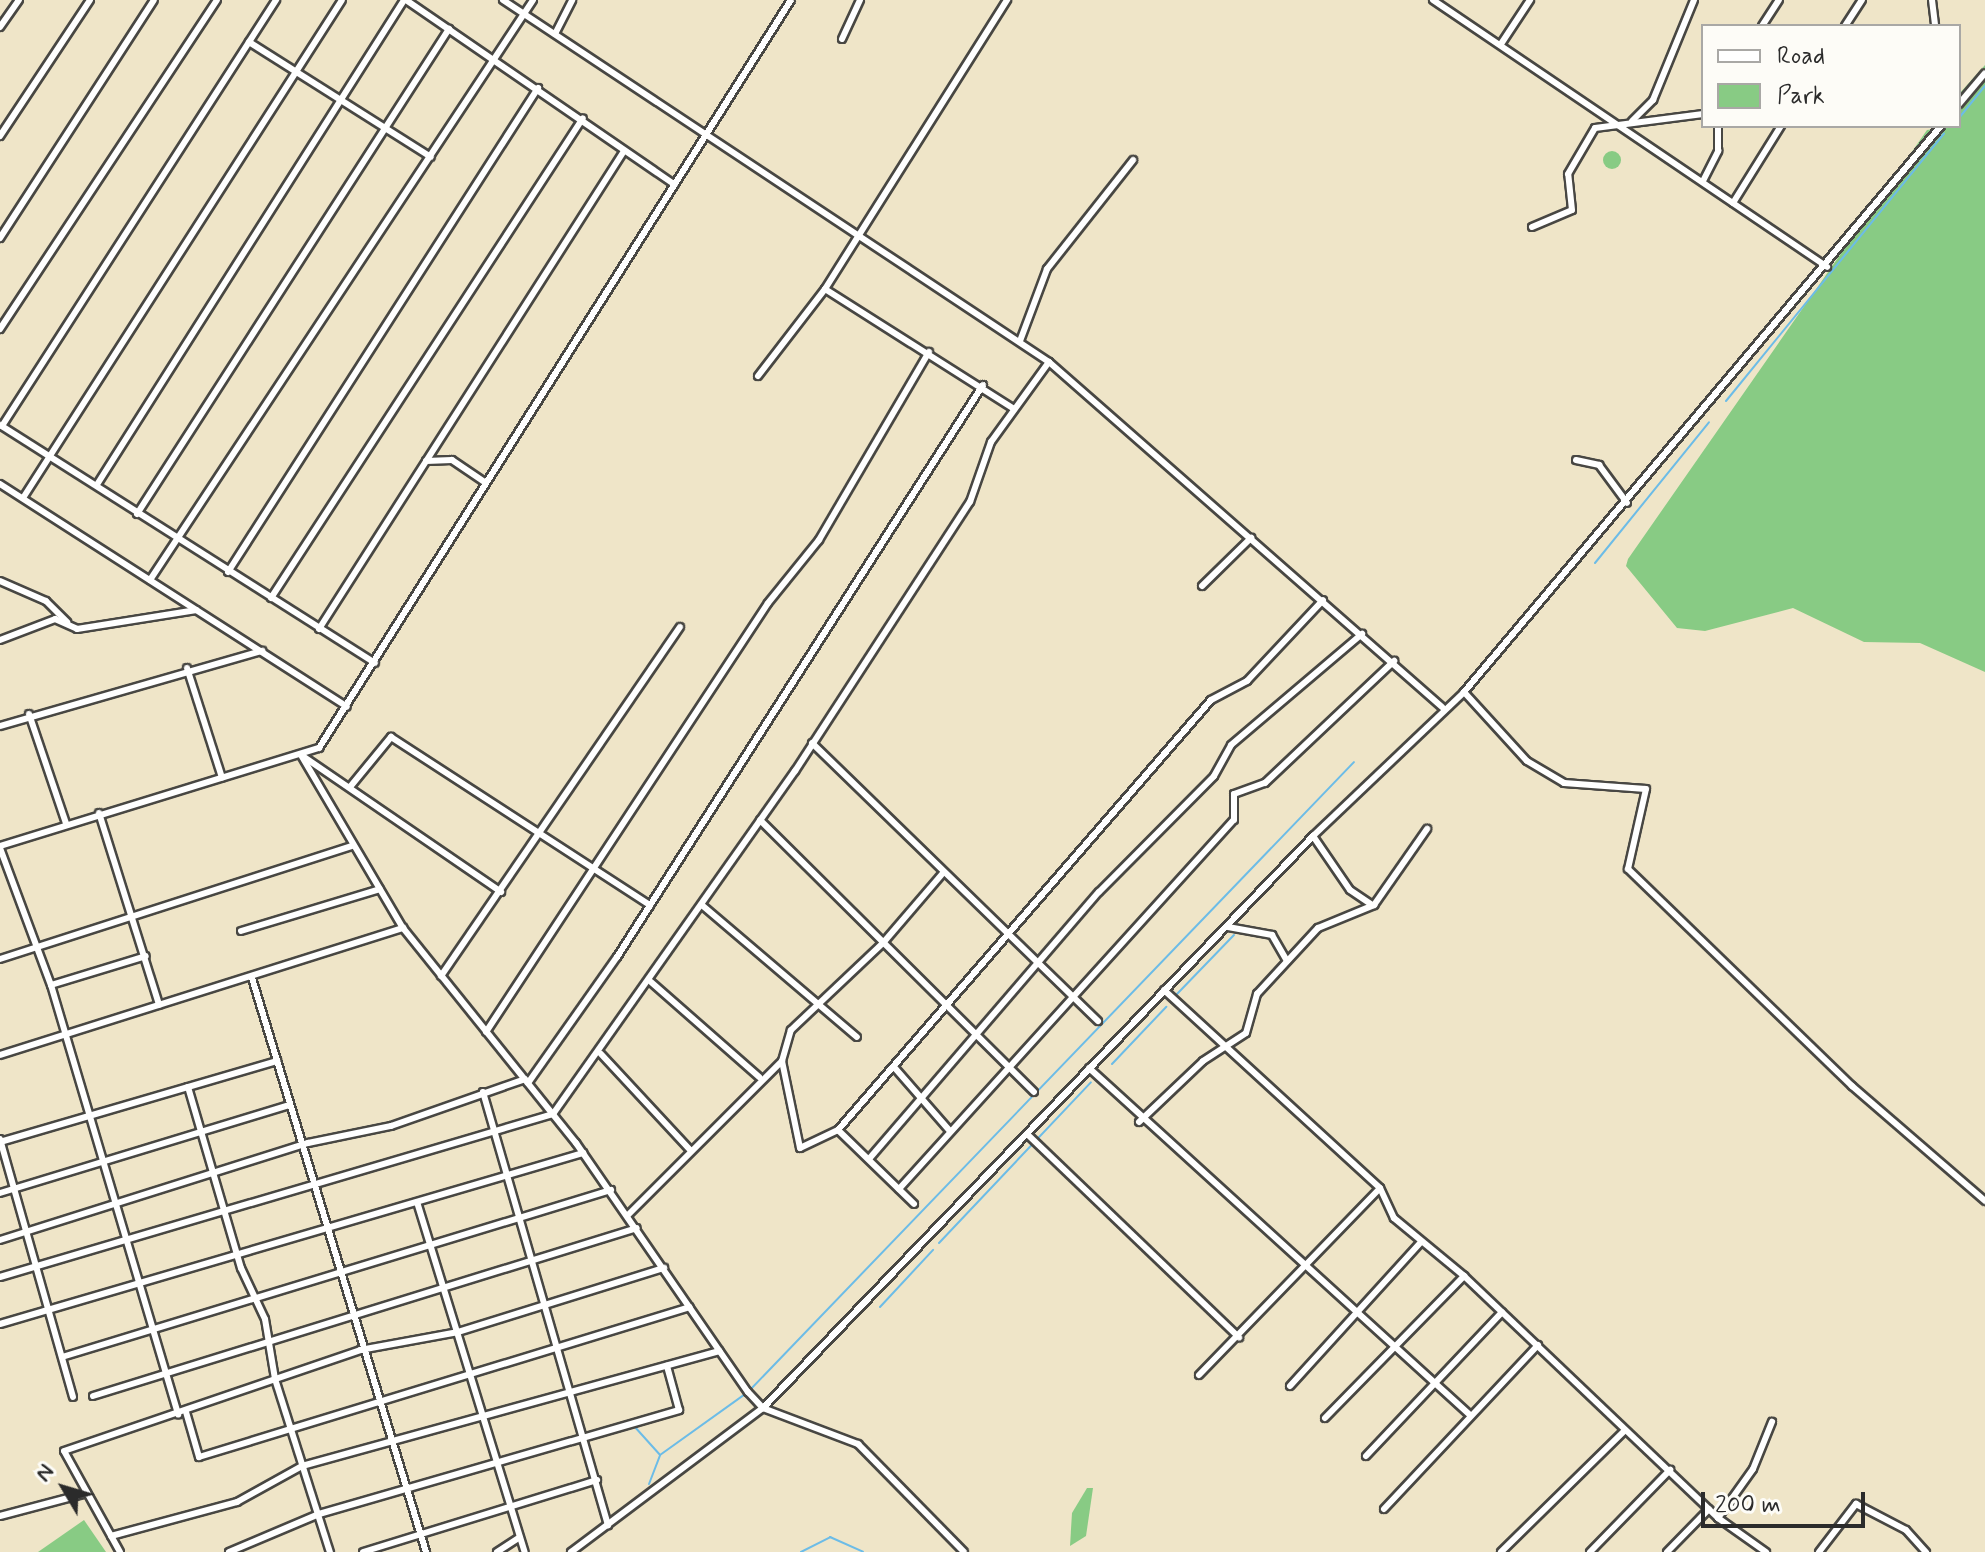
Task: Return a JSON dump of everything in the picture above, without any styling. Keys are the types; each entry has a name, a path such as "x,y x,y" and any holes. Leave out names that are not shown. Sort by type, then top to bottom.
{"street":[{"path":"0,27 19,0"},
{"path":"0,136 90,0"},
{"path":"0,238 154,0"},
{"path":"0,329 217,0"},
{"path":"276,0 1,426 51,453 98,483 179,543 375,663"},
{"path":"23,498 342,0"},
{"path":"98,483 405,0 583,118 624,151 675,185"},
{"path":"503,0 709,131 857,237 1049,362 1394,661 1442,707"},
{"path":"150,580 179,543 431,157 491,56 533,0"},
{"path":"555,34 572,0"},
{"path":"690,1307 199,1457 165,1374 92,1115 64,1036 51,985 0,847 66,823 319,748 791,0"},
{"path":"842,39 860,0"},
{"path":"758,376 825,289 1007,0"},
{"path":"1433,0 1827,267"},
{"path":"1501,44 1530,0"},
{"path":"1632,121 1653,100 1694,0"},
{"path":"1763,24 1779,0"},
{"path":"1846,24 1862,0"},
{"path":"1932,0 1935,24"},
{"path":"137,514 449,29"},
{"path":"249,42 431,157"},
{"path":"1961,102 1985,73"},
{"path":"228,572 538,88"},
{"path":"1961,90 1967,94"},
{"path":"1532,227 1572,210 1568,174 1577,152 1595,128 1617,122 1701,114"},
{"path":"271,598 583,118"},
{"path":"1703,181 1718,151 1718,128"},
{"path":"1733,203 1780,128"},
{"path":"571,1552 763,1408 1313,836 1442,707 1464,692 1827,267 1939,128"},
{"path":"319,629 624,151"},
{"path":"1020,341 1047,269 1133,160"},
{"path":"825,289 983,385 1014,409"},
{"path":"486,1032 768,603 819,540 929,352"},
{"path":"0,1277 314,1188 553,1114 601,1054 812,743 970,502 991,442 1049,362"},
{"path":"0,1240 301,1146 376,1131 483,1092 526,1081 650,905 983,385"},
{"path":"426,461 452,460 486,483"},
{"path":"1576,460 1599,465 1627,503"},
{"path":"0,484 347,707"},
{"path":"1202,586 1251,538"},
{"path":"0,581 46,601 77,629"},
{"path":"943,873 883,943 822,1005 791,1030 782,1061 800,1148 838,1130 1211,700 1247,681 1323,600"},
{"path":"0,640 55,619 77,629 197,610"},
{"path":"441,976 542,834 680,627"},
{"path":"869,1159 977,1033 1041,966 1108,881 1214,776 1231,745 1362,634"},
{"path":"0,726 29,714 187,668 262,651"},
{"path":"899,1189 949,1130 1074,998 1234,820 1234,794 1265,783 1394,661"},
{"path":"187,668 222,778"},
{"path":"1464,692 1527,761 1564,783 1646,789 1628,869 1858,1092 1985,1201"},
{"path":"29,714 66,823"},
{"path":"350,787 391,737 650,905"},
{"path":"812,743 1098,1021"},
{"path":"301,755 501,892"},
{"path":"301,755 351,846 403,928 611,1190 719,1351 763,1408 858,1444 964,1552"},
{"path":"99,813 159,1005"},
{"path":"760,820 883,943 950,1003 1034,1092"},
{"path":"1141,1119 1254,1022 1253,1003 1318,928 1374,905 1427,829"},
{"path":"1313,836 1350,890 1374,905"},
{"path":"0,959 34,944 351,846"},
{"path":"241,931 380,889"},
{"path":"703,906 857,1037"},
{"path":"1228,927 1272,935 1287,961"},
{"path":"0,1055 403,928"},
{"path":"51,985 146,956"},
{"path":"252,978 353,1316 360,1350 385,1401 394,1445 426,1552"},
{"path":"651,982 759,1077"},
{"path":"1164,990 1224,1050 1380,1188 1394,1218 1464,1276 1718,1518 1766,1552"},
{"path":"601,1054 691,1151"},
{"path":"73,1397 0,1141 277,1061"},
{"path":"628,1215 759,1077 782,1061"},
{"path":"894,1067 949,1130"},
{"path":"1089,1068 1141,1119 1309,1265 1392,1348 1470,1415"},
{"path":"188,1087 254,1303 265,1319 266,1343 275,1379 330,1552"},
{"path":"483,1092 548,1304 608,1525"},
{"path":"0,1193 289,1105"},
{"path":"838,1130 914,1204"},
{"path":"1027,1134 1239,1337"},
{"path":"0,1324 583,1153"},
{"path":"1199,1375 1309,1265 1380,1188"},
{"path":"62,1357 254,1303 611,1190"},
{"path":"417,1202 525,1552"},
{"path":"93,1396 637,1228"},
{"path":"1290,1386 1421,1242"},
{"path":"120,1552 64,1451 360,1350 458,1332 664,1268"},
{"path":"1325,1418 1464,1276"},
{"path":"1366,1456 1502,1312"},
{"path":"1384,1509 1538,1345"},
{"path":"111,1536 237,1502 302,1466 394,1445 719,1351"},
{"path":"229,1552 319,1514 679,1410 667,1366"},
{"path":"1718,1518 1753,1469 1772,1422"},
{"path":"1501,1552 1625,1430"},
{"path":"1590,1552 1670,1470"},
{"path":"363,1552 597,1480"},
{"path":"0,1516 87,1493"},
{"path":"1819,1552 1856,1504 1906,1530 1926,1552"},
{"path":"1667,1552 1709,1509"},
{"path":"497,1552 520,1537"}],"green space":[{"path":"1985,65 1985,672 1920,643 1864,642 1793,608 1705,631 1677,628 1626,566 1628,559 1927,130 1961,128 1961,92"},
{"path":"1608,151 1616,151 1621,160 1619,167 1608,169 1603,164 1603,156"},
{"path":"1087,1488 1093,1488 1086,1536 1070,1546 1072,1513"},
{"path":"84,1520 106,1552 38,1552"}],"waterway":[{"path":"1961,116 1985,86"},
{"path":"1726,401 1944,134"},
{"path":"1595,563 1709,422"},
{"path":"649,1484 660,1455 748,1392 1354,762"},
{"path":"1177,994 1234,935"},
{"path":"1112,1064 1166,1007"},
{"path":"939,1243 1091,1082"},
{"path":"880,1307 933,1250"},
{"path":"634,1426 659,1454"},
{"path":"801,1552 830,1537 863,1552"}]}
